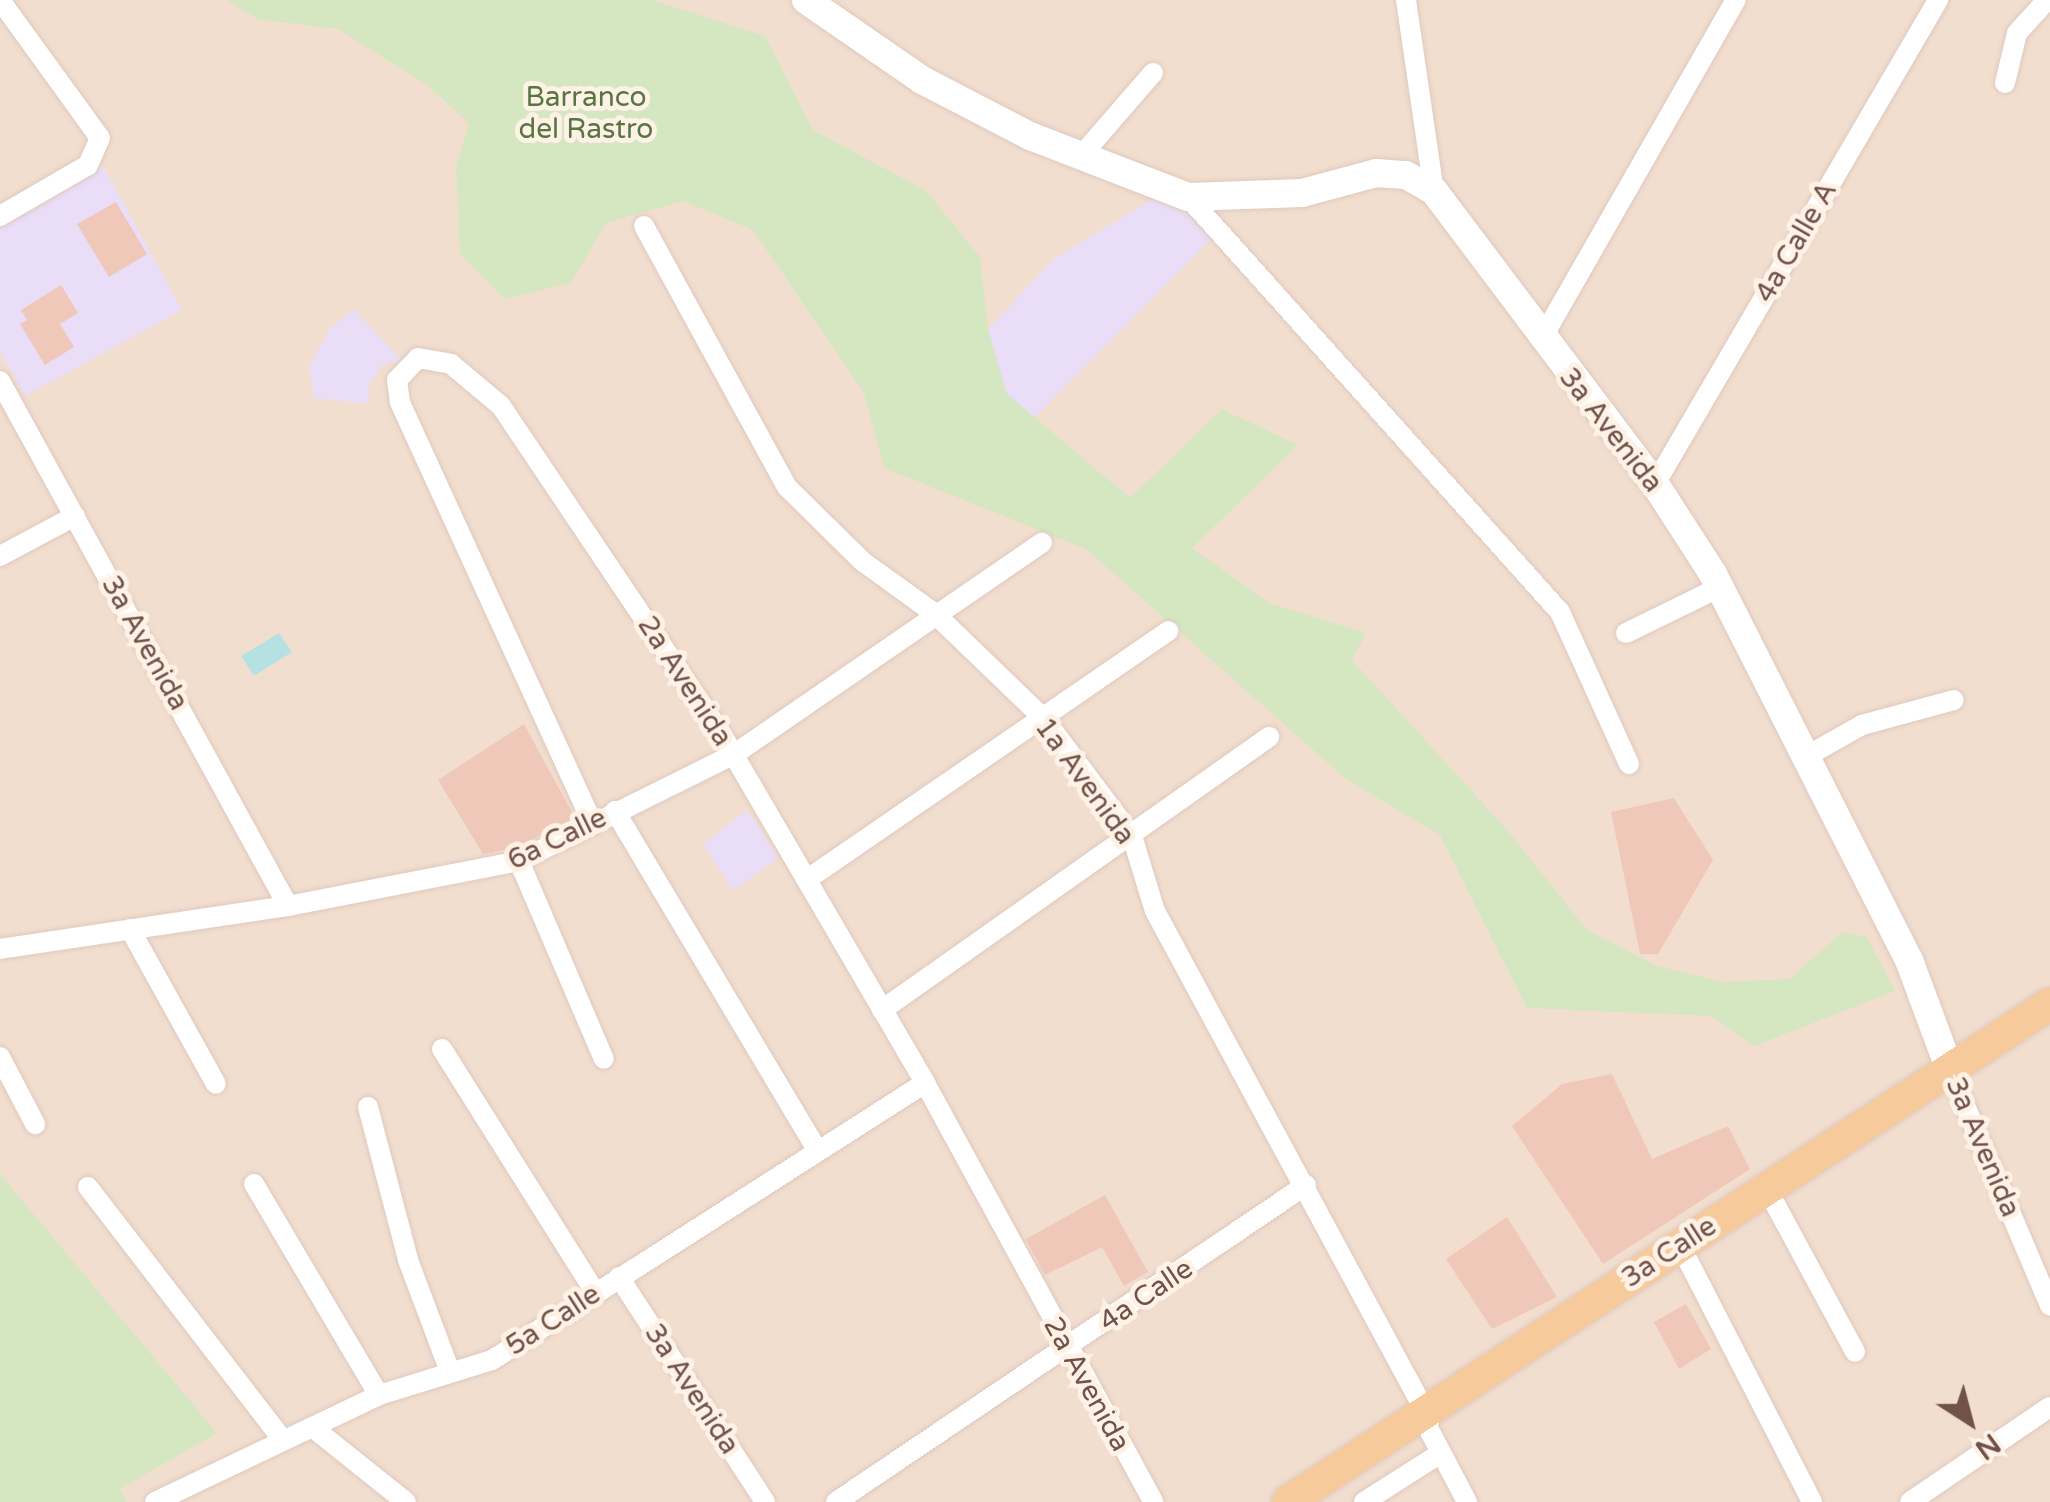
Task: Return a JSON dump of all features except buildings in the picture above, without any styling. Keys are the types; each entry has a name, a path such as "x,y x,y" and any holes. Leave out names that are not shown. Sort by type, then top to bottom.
{"main road":[{"path":"806,0 922,80 1082,156 1188,197 1302,193 1376,174 1406,174 1434,191"},
{"name":"3a Avenida","path":"1434,191 1542,340 1654,484 1720,587 1909,960 1950,1070"},
{"name":"3a Calle","path":"1288,1502 2050,1004"}],"street":[{"path":"0,0 100,138 88,165 0,216"},
{"path":"1406,0 1434,191"},
{"path":"1542,340 1736,0"},
{"name":"4a Calle A","path":"1654,484 1938,0"},
{"path":"2005,84 2018,33 2046,0"},
{"path":"1082,156 1153,73"},
{"path":"1188,197 1560,612 1629,764"},
{"name":"1a Avenida","path":"644,226 788,487 862,562 934,612 1045,720 1132,836 1155,911 1306,1186 1468,1502"},
{"name":"2a Avenida","path":"592,822 400,402 397,380 418,358 452,364 500,406 733,755 810,878 1152,1502"},
{"name":"3a Avenida","path":"0,381 288,906"},
{"path":"0,556 75,516"},
{"name":"6a Calle","path":"0,948 288,906 519,861 733,755 934,612 1042,543"},
{"path":"1626,633 1720,587"},
{"path":"810,878 1168,632"},
{"path":"1807,756 1862,726 1954,700"},
{"path":"882,1010 1269,738"},
{"path":"615,811 816,1148"},
{"path":"519,861 604,1059"},
{"path":"130,929 216,1084"},
{"path":"442,1049 596,1292"},
{"path":"0,1057 35,1124"},
{"name":"3a Avenida","path":"1950,1070 2050,1306"},
{"name":"5a Calle","path":"155,1502 281,1438 378,1395 492,1360 816,1148 925,1084"},
{"path":"368,1107 408,1260 450,1372"},
{"path":"254,1184 378,1395"},
{"name":"4a Calle","path":"836,1502 1306,1186"},
{"path":"88,1187 281,1438"},
{"path":"1767,1188 1855,1352"},
{"path":"1680,1245 1812,1502"},
{"name":"3a Avenida","path":"619,1277 765,1502"},
{"path":"1910,1502 2050,1407"},
{"path":"312,1427 406,1502"},
{"path":"1364,1502 1442,1453"}],"shaded area":[{"path":"0,0 2050,0 2050,1502 0,1502"},
{"path":"103,166 182,310 25,396 0,351 0,223"},
{"path":"1168,190 1217,233 992,461 920,401 1055,258"},
{"path":"354,309 401,360 382,365 369,385 368,404 314,398 309,367 330,328"},
{"path":"747,810 779,857 733,891 703,844"}],"green space":[{"name":"Barranco del Rastro","path":"227,0 652,0 765,36 813,130 926,191 980,257 988,329 1007,394 1130,498 1222,409 1298,445 1192,548 1269,603 1366,633 1352,660 1508,831 1587,930 1657,966 1723,982 1790,979 1842,932 1867,937 1895,991 1754,1046 1711,1016 1527,1008 1440,835 1346,779 1086,549 884,468 864,393 753,230 683,201 606,223 571,283 504,299 460,254 456,168 469,124 430,87 338,29 257,19"},
{"path":"0,1174 217,1433 120,1489 127,1502 0,1502"}],"water":[{"path":"279,633 292,652 254,676 241,656"}]}
